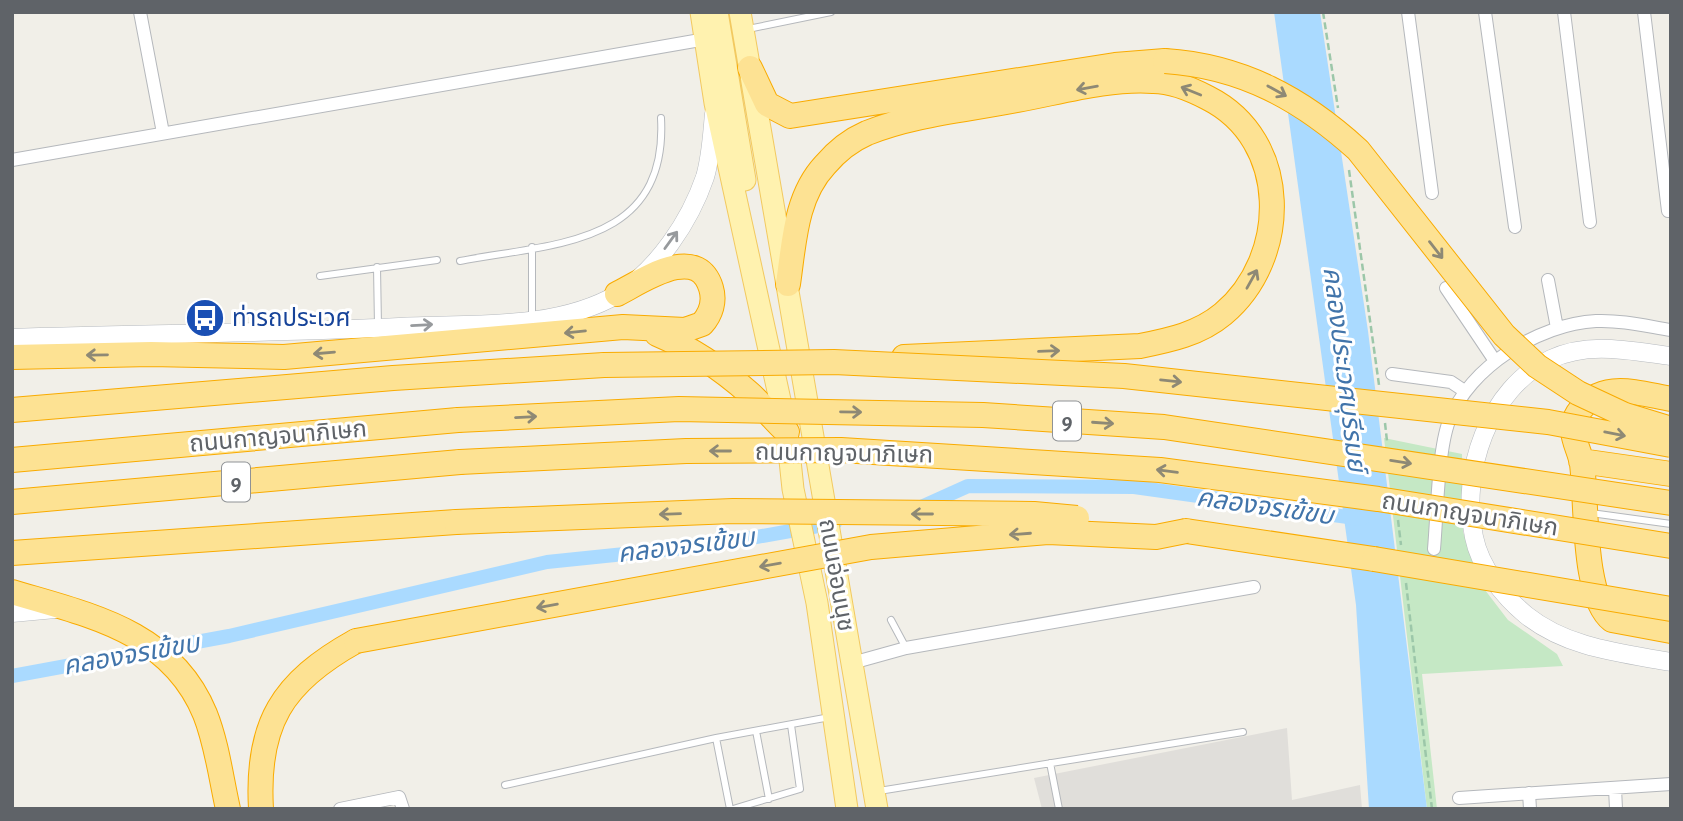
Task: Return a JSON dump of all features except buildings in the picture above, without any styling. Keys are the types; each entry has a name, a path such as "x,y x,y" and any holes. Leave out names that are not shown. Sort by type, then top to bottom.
{"highway":[{"path":"788,284 797,221 807,191 822,167 839,150 863,135 903,121 1117,82 1200,63 1261,82 1331,125 1358,150 1504,335 1537,366 1578,393 1625,415 1671,429"},
{"path":"12,408 393,378 651,363 834,362 1140,346 1173,340 1202,329 1223,315 1252,281 1262,260 1273,209 1271,181 1259,151 1232,115 1211,99 1160,71 1115,65 790,117 766,104 750,68"},
{"path":"12,357 151,354 284,357 643,328 678,331 698,327 711,309 712,296 708,282 698,271 679,266 617,294"},
{"path":"643,328 679,344 711,365 749,393 767,415 787,432"},
{"path":"834,362 1124,376 1548,422 1671,445"},
{"path":"1671,399 1623,390 1600,393 1579,411 1572,424 1573,440 1581,461 1589,563 1598,599 1607,616 1629,624 1671,631"},
{"name":"ถนนกาญจนาภิเษก","path":"12,460 458,420 679,410 983,415 1136,425 1671,503"},
{"name":"ถนนกาญจนาภิเษก","path":"12,502 460,462 686,451 841,450 1160,470 1378,499 1671,545"},
{"path":"1581,461 1671,474"},
{"path":"12,553 456,522 733,511 1034,514 1186,531 1458,571 1671,609"},
{"path":"261,809 259,768 267,735 282,703 299,682 327,657 356,641 871,547 1048,532 1156,537 1186,531"},
{"path":"12,592 103,618 154,648 194,691 214,743 228,809"}],"main road":[{"name":"ถนนอ่อนนุช","path":"701,12 715,103 787,432 793,489 817,603 847,809"},
{"name":"ถนนอ่อนนุช","path":"717,12 765,294 769,351"},
{"name":"ถนนอ่อนนุช","path":"741,21 875,800"},
{"path":"12,338 266,333 532,320 578,310 617,294 652,264 693,206 706,174 715,103"},
{"name":"ถนนอ่อนนุช","path":"765,294 796,342"},
{"path":"1671,356 1606,347 1573,351 1549,359 1521,381 1499,404 1480,445 1471,489 1474,539 1485,565 1496,584 1526,615 1571,642 1671,662"},
{"path":"12,613 65,608"}],"street":[{"path":"140,12 163,133"},
{"path":"1408,12 1432,193"},
{"path":"1485,12 1515,227"},
{"path":"1564,12 1590,222"},
{"path":"1644,12 1666,150 1668,211"},
{"path":"12,160 706,38"},
{"path":"1548,280 1557,328"},
{"path":"1446,288 1495,361"},
{"path":"1434,549 1446,430 1463,390 1495,361 1557,328 1595,321 1628,322 1671,330"},
{"path":"1392,374 1451,382 1463,390"},
{"path":"852,663 906,648 1254,587"},
{"path":"1459,798 1671,784"},
{"path":"1615,788 1616,809"},
{"path":"1529,793 1530,809"},
{"path":"340,809 399,797 403,809"}],"lane":[{"path":"741,21 831,12"},
{"path":"460,261 598,233 612,226 634,208 659,165 663,146 661,118"},
{"path":"532,247 532,320"},
{"path":"320,275 437,260"},
{"path":"377,267 378,327"},
{"path":"1585,512 1671,524"},
{"path":"891,620 906,648"},
{"path":"505,785 716,738 832,716"},
{"path":"716,738 731,809 796,792 801,786 790,724"},
{"path":"756,731 769,799"},
{"path":"875,800 1050,763 1243,732"},
{"path":"1050,763 1059,809"}],"shaded area":[{"path":"1287,728 1292,800 1360,785 1362,809 1042,809 1034,778"}],"green space":[{"path":"1384,438 1462,454 1463,532 1485,590 1508,620 1557,654 1563,666 1422,674 1437,809 1427,809"}],"water":[{"name":"คลองประเวศบุรีรมย์","path":"1274,12 1320,12 1368,331 1427,809 1369,809 1356,605"}],"waterway":[{"name":"คลองจรเข้ขบ","path":"917,509 968,486 1134,487 1362,519"},
{"name":"คลองจรเข้ขบ","path":"12,676 229,636 547,562 712,545 835,523"}],"place":[{"name":"ท่ารถประเวศ","path":"205,318"}]}
